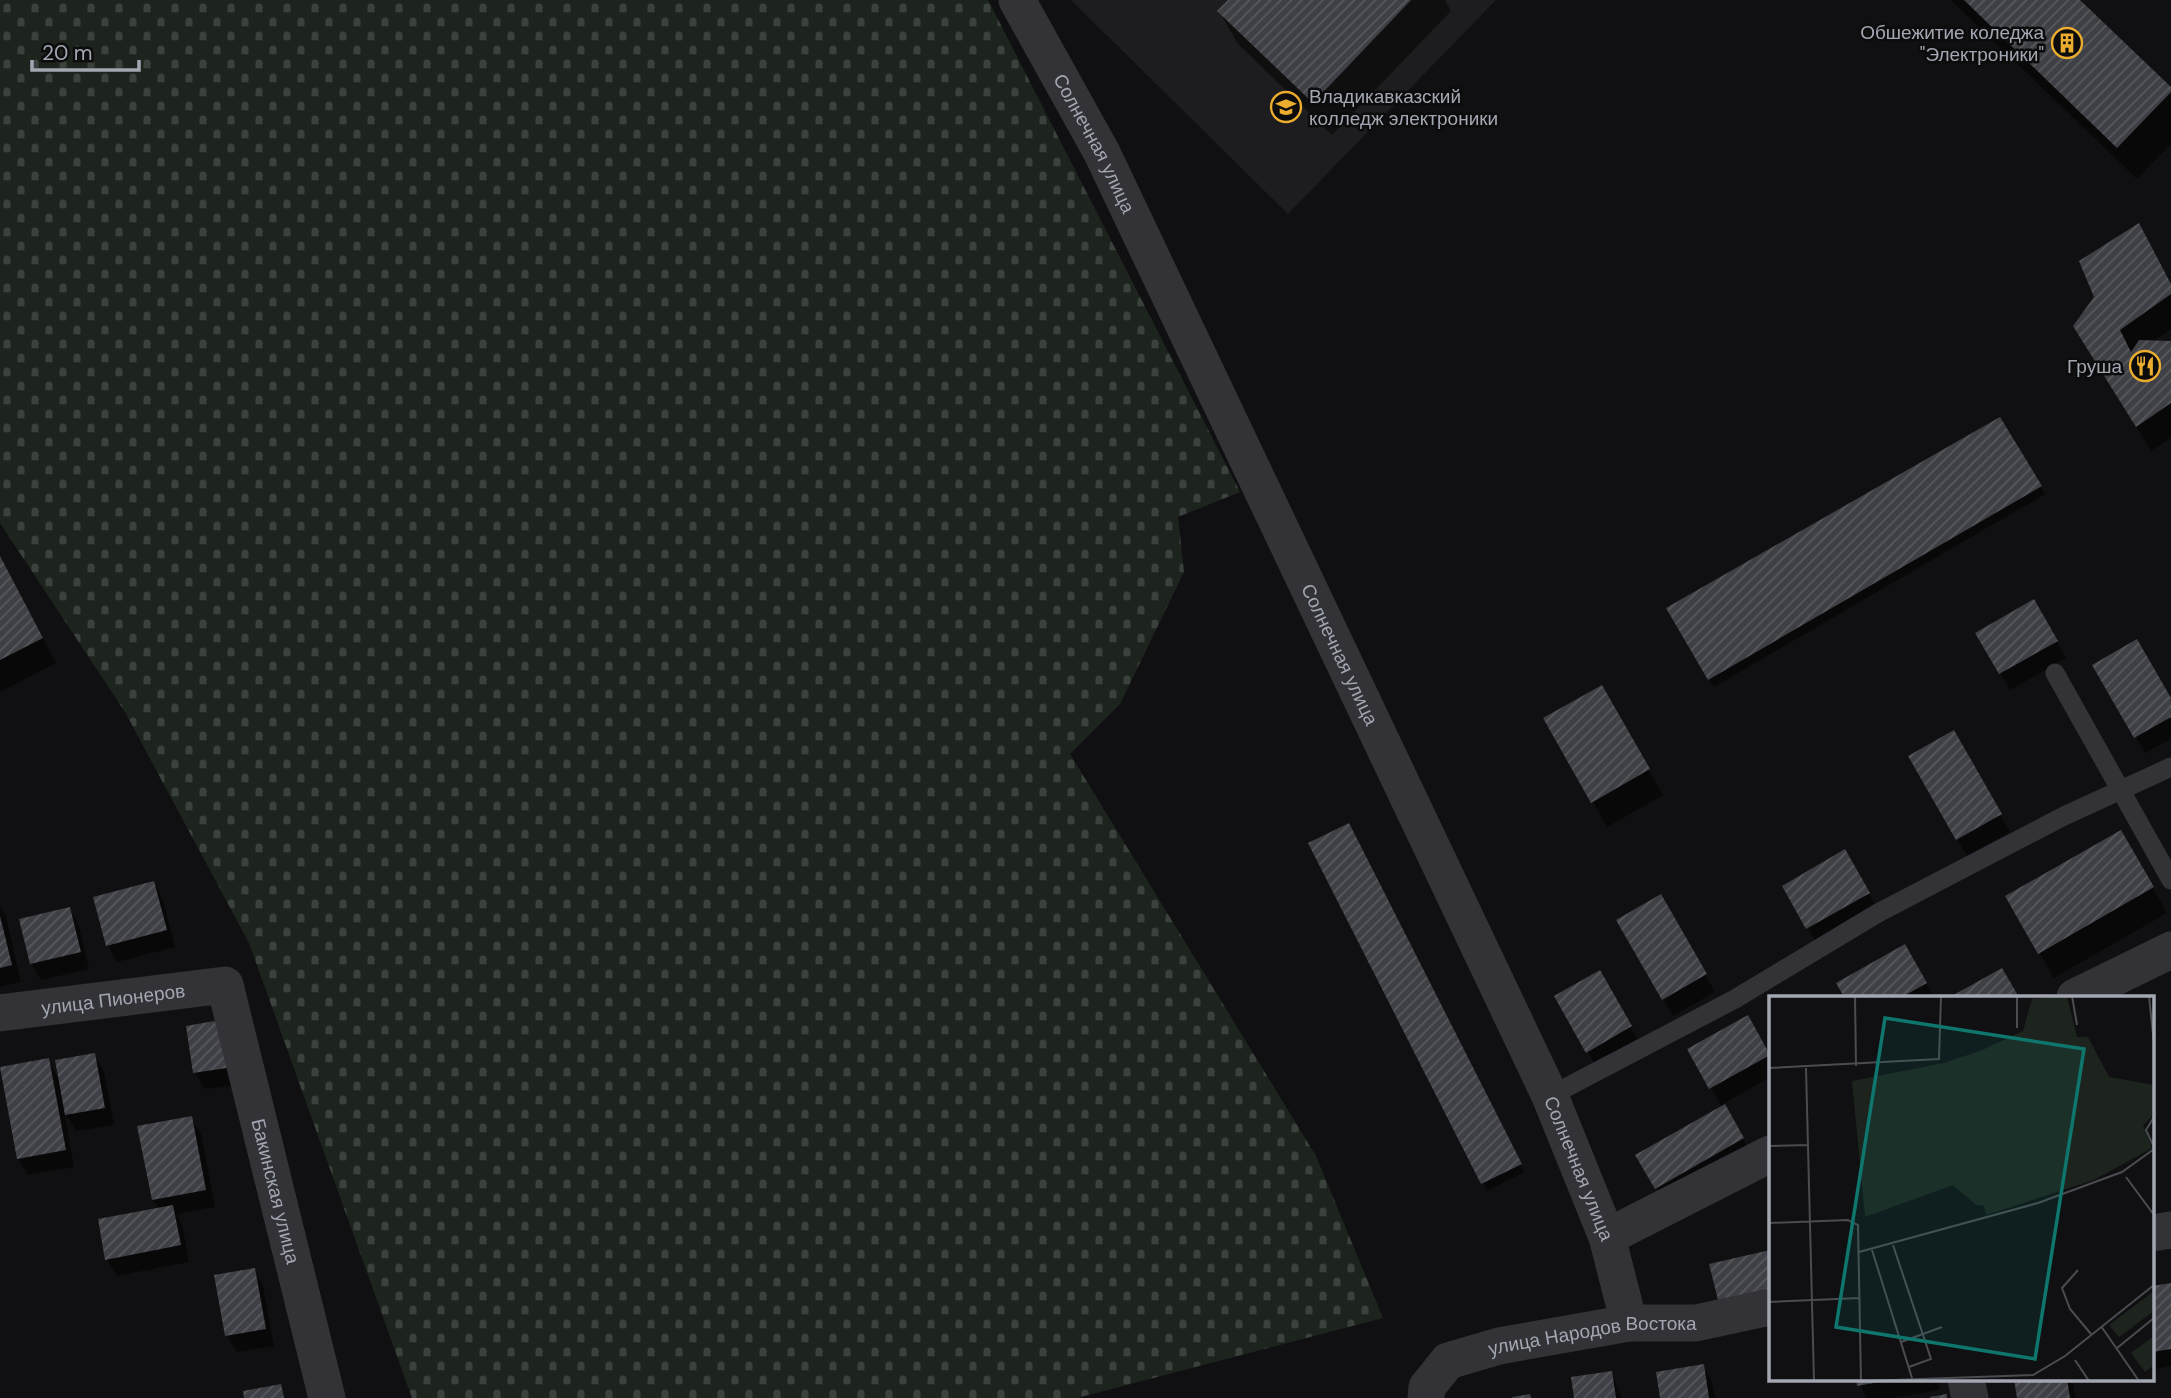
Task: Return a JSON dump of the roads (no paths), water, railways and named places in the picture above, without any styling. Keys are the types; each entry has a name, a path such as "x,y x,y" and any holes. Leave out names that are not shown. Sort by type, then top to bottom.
{"street":[{"name":"Солнечная улица","path":"1017,0 1102,153 1550,1096 1608,1237 1629,1323"},
{"path":"2077,996 2171,950"},
{"name":"улица Пионеров","path":"0,1013 225,985"},
{"name":"Бакинская улица","path":"225,985 327,1398"},
{"path":"1608,1237 1769,1155"},
{"name":"улица Народов Востока","path":"1427,1393 1448,1361 1499,1346 1629,1323 1696,1323 1769,1307"},
{"path":"1966,1380 1970,1398"}],"lane":[{"path":"2054,673 2123,790 2171,880"},
{"path":"1550,1096 1735,999 1878,914 2064,816 2171,766"}],"place":[{"name":"Обшежитие коледжа \"Электроники\"","path":"2067,43"},
{"name":"Владикавказский колледж электроники","path":"1286,107"},
{"name":"Груша","path":"2145,366"}]}
